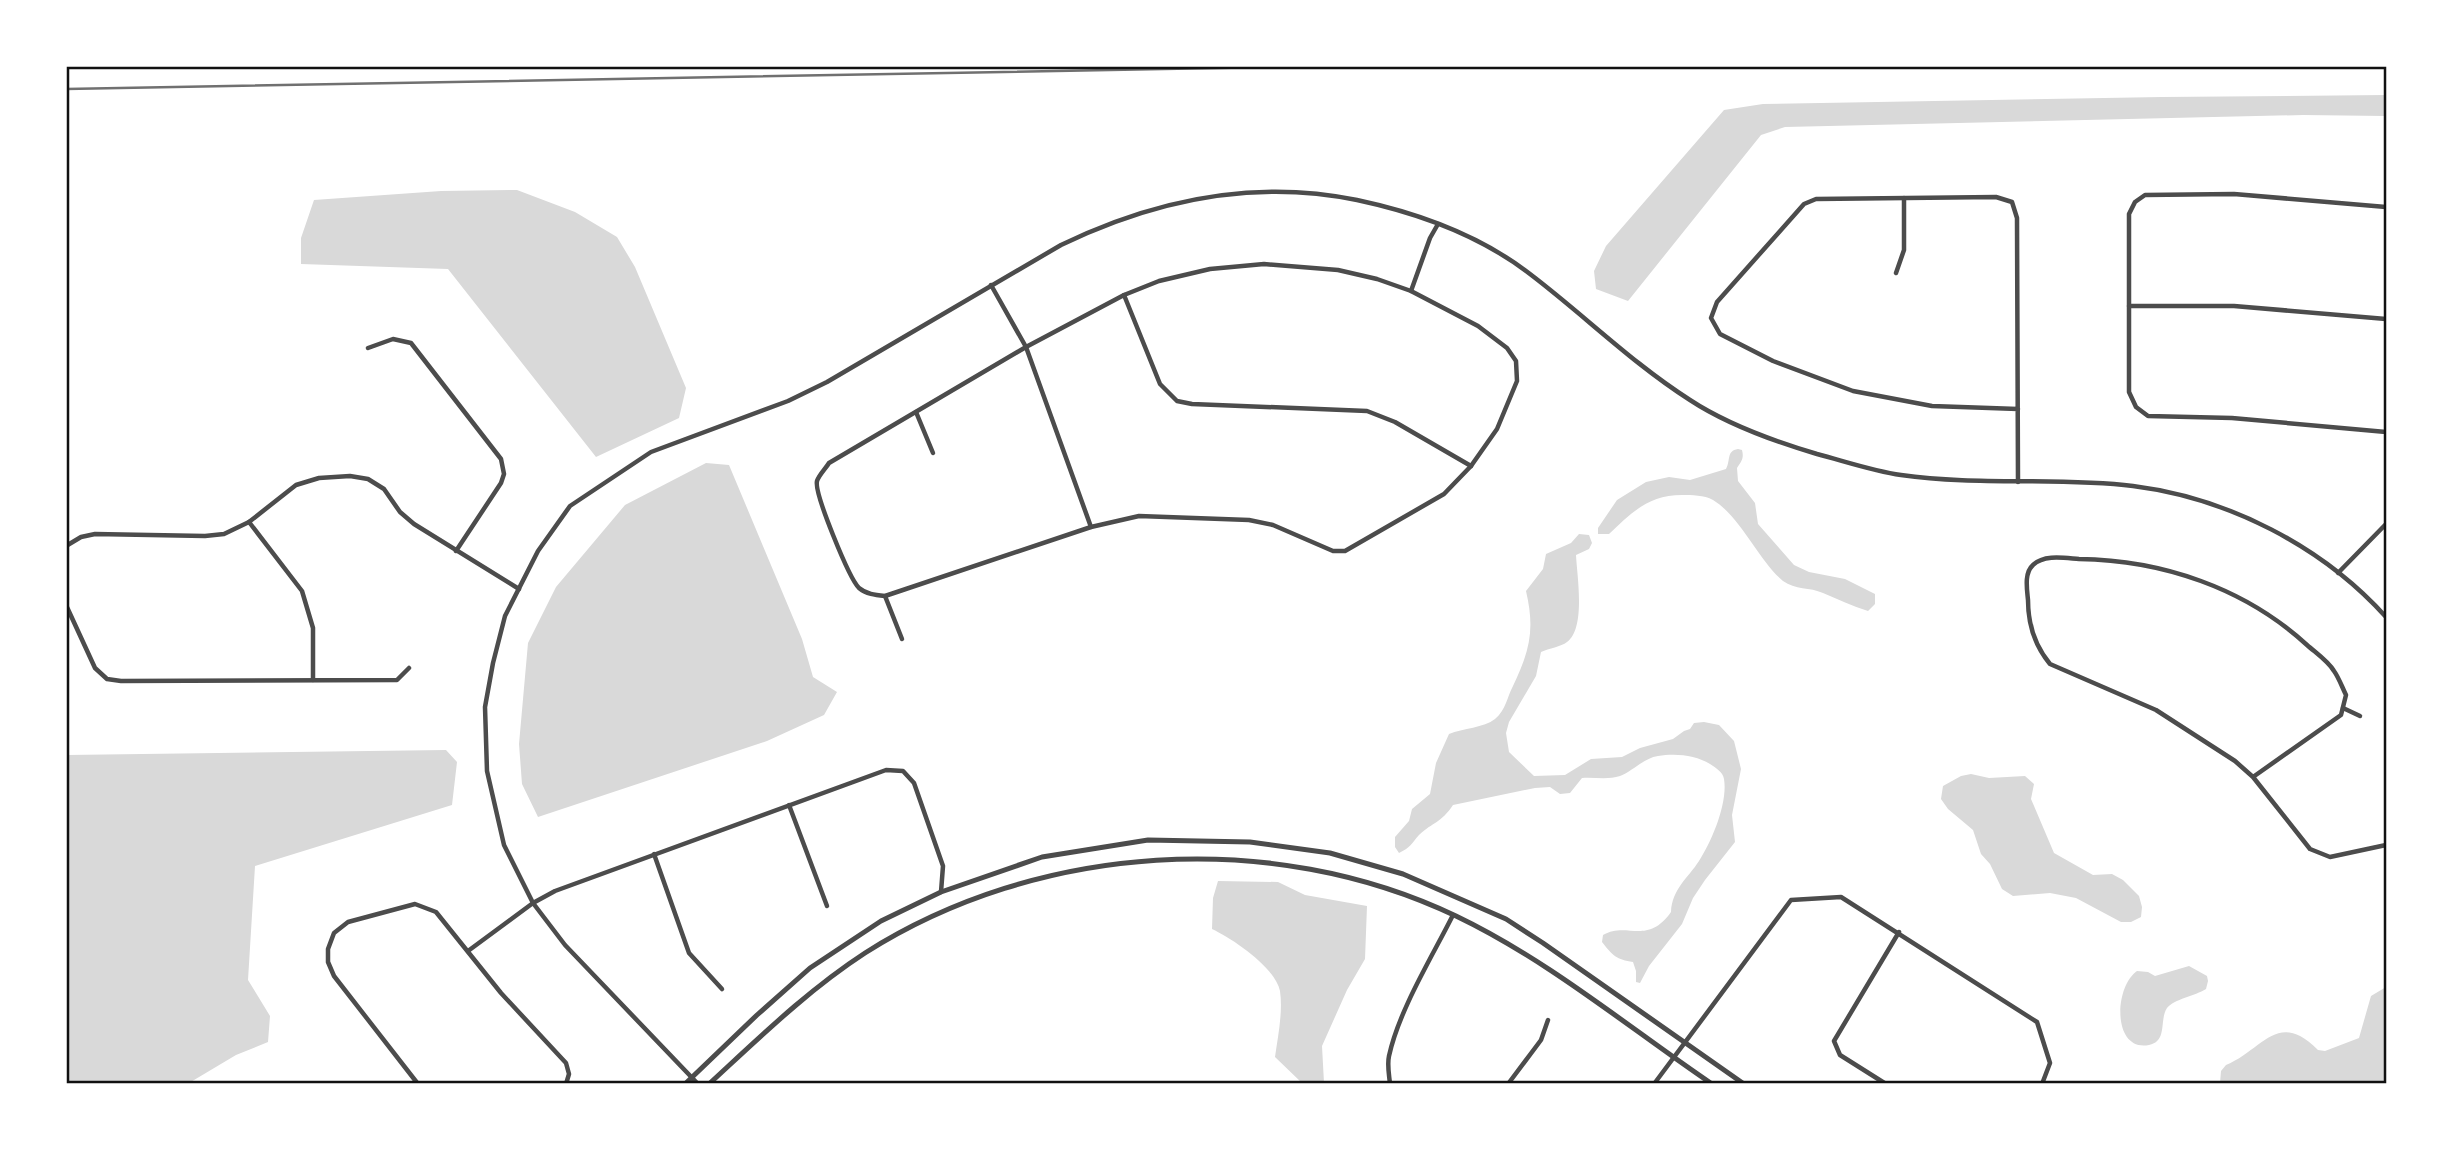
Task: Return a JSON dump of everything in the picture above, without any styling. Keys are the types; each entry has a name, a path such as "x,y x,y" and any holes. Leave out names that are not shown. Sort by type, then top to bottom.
{"street":[{"path":"698,1083 565,945 533,903 504,845 486,771 485,707 505,616 538,551 570,506 651,452 788,401 1094,229 1164,205 1218,195 1316,194 1357,200 1438,224 1482,243 1528,272 1642,367 1693,402 1748,430 1814,453 1900,475 2018,482 2093,482 2137,486 2195,500 2246,518 2289,538 2338,573 2374,603 2386,617"},
{"path":"2386,207 2234,194 2145,195 2134,202 2129,214 2129,392 2136,407 2148,416 2232,418 2386,432"},
{"path":"2018,409 1932,406 1853,391 1773,361 1720,334 1712,317 1717,302 1804,204 1816,199 1996,197 2012,202 2017,218 2018,409 2018,482"},
{"path":"1896,273 1904,250 1904,198"},
{"path":"1411,290 1430,238 1438,224"},
{"path":"1264,264 1338,270 1411,290 1447,307 1507,348 1516,361 1517,381 1497,429 1471,467 1444,494 1345,551 1333,551 1273,525 1249,520 1139,516 1091,527 885,596 872,595 860,588 850,575 818,499 817,482 829,463 1026,347 1124,295 1159,281 1210,269 1264,264"},
{"path":"991,285 1026,347 1091,527"},
{"path":"1124,295 1160,384 1177,401 1192,404 1367,411 1395,422 1471,467"},
{"path":"2129,306 2234,306 2386,320"},
{"path":"368,348 393,339 411,343 501,459 504,474 501,483 456,551"},
{"path":"916,412 933,453"},
{"path":"66,546 81,537 95,534 224,534 248,522 296,485 319,478 350,476 368,479 384,489 400,512 414,524 519,589"},
{"path":"248,522 302,592 313,628 313,680"},
{"path":"2338,573 2386,524"},
{"path":"2253,777 2341,715 2346,695 2333,669 2291,630 2246,601 2214,586 2159,567 2113,559 2042,558 2031,565 2027,576 2028,620 2042,654 2050,664 2156,710 2235,761 2253,777 2310,849 2330,857 2386,845"},
{"path":"885,596 902,639"},
{"path":"66,605 94,668 107,679 397,680 409,668"},
{"path":"2343,708 2360,716"},
{"path":"468,951 533,903 555,891 886,770 903,771 914,783 943,866 941,891"},
{"path":"789,805 827,906"},
{"path":"685,1083 810,968 881,921 941,891 1042,857 1148,840 1250,842 1330,853 1403,874 1506,919 1744,1083"},
{"path":"654,854 690,953 722,989"},
{"path":"709,1083 802,1000 866,953 905,931 967,903 1056,874 1150,860 1214,859 1269,863 1337,875 1399,894 1453,915 1540,964 1712,1083"},
{"path":"1654,1083 1791,900 1841,897 2037,1022 2050,1063 2042,1083"},
{"path":"418,1083 334,976 328,962 328,948 334,933 348,922 415,904 436,912 501,993 566,1063 569,1074 566,1083"},
{"path":"1390,1083 1389,1056 1402,1019 1453,915"},
{"path":"1886,1083 1840,1055 1835,1041 1899,932"},
{"path":"1508,1083 1541,1041 1548,1020"}],"shaded area":[{"path":"2386,95 2386,116 2303,115 1785,127 1761,135 1628,301 1596,289 1594,271 1606,246 1724,110 1763,104"},
{"path":"517,190 575,212 617,237 635,267 686,388 679,418 596,457 448,269 301,264 301,238 314,200 441,191"},
{"path":"1738,449 1742,450 1743,455 1737,468 1738,481 1755,503 1758,524 1794,565 1809,572 1845,579 1875,594 1875,604 1868,611 1818,591 1792,586 1783,581 1765,562 1732,517 1706,497 1682,495 1660,498 1642,506 1609,534 1598,534 1598,528 1617,500 1646,482 1669,477 1690,480 1726,469 1730,454"},
{"path":"706,463 729,465 802,639 813,677 837,692 824,715 767,741 538,817 522,784 519,744 528,643 556,587 625,505"},
{"path":"1579,534 1589,535 1592,543 1589,549 1576,555 1579,601 1577,625 1567,642 1541,652 1536,676 1509,722 1506,733 1509,752 1534,776 1565,775 1591,759 1622,757 1640,748 1673,739 1690,729 1694,723 1704,722 1719,725 1734,741 1741,769 1732,815 1735,842 1705,880 1693,898 1682,924 1649,966 1640,983 1636,982 1633,962 1612,954 1602,942 1603,935 1612,931 1645,931 1654,928 1671,912 1677,890 1695,867 1714,833 1724,799 1724,779 1721,772 1710,764 1685,755 1658,756 1620,776 1582,778 1570,793 1560,794 1550,787 1535,788 1453,805 1406,849 1399,853 1395,847 1395,837 1409,821 1412,809 1430,794 1436,763 1449,734 1485,724 1502,712 1529,640 1530,617 1526,591 1543,569 1546,554 1571,543"},
{"path":"446,750 457,762 452,805 255,866 248,980 270,1016 268,1042 236,1055 189,1083 67,1083 67,755"},
{"path":"1971,774 1989,778 2025,776 2034,784 2031,799 2054,853 2093,875 2112,874 2123,880 2139,896 2141,917 2131,922 2121,922 2076,898 2050,893 2013,896 2002,889 1990,864 1981,854 1973,830 1948,809 1941,799 1943,786 1961,776"},
{"path":"1218,881 1278,882 1305,895 1367,906 1365,959 1347,990 1322,1046 1324,1083 1302,1083 1275,1057 1281,1016 1280,991 1277,982 1262,963 1212,929 1213,898"},
{"path":"2189,966 2207,976 2206,989 2174,1002 2167,1008 2161,1035 2155,1043 2137,1044 2128,1039 2120,1017 2124,990 2129,979 2137,971 2155,976"},
{"path":"2386,987 2386,1079 2381,1083 2220,1083 2221,1071 2226,1065 2270,1036 2292,1033 2304,1038 2318,1050 2325,1051 2359,1038 2371,996"}],"railway":[{"path":"66,89 1333,66"}]}
